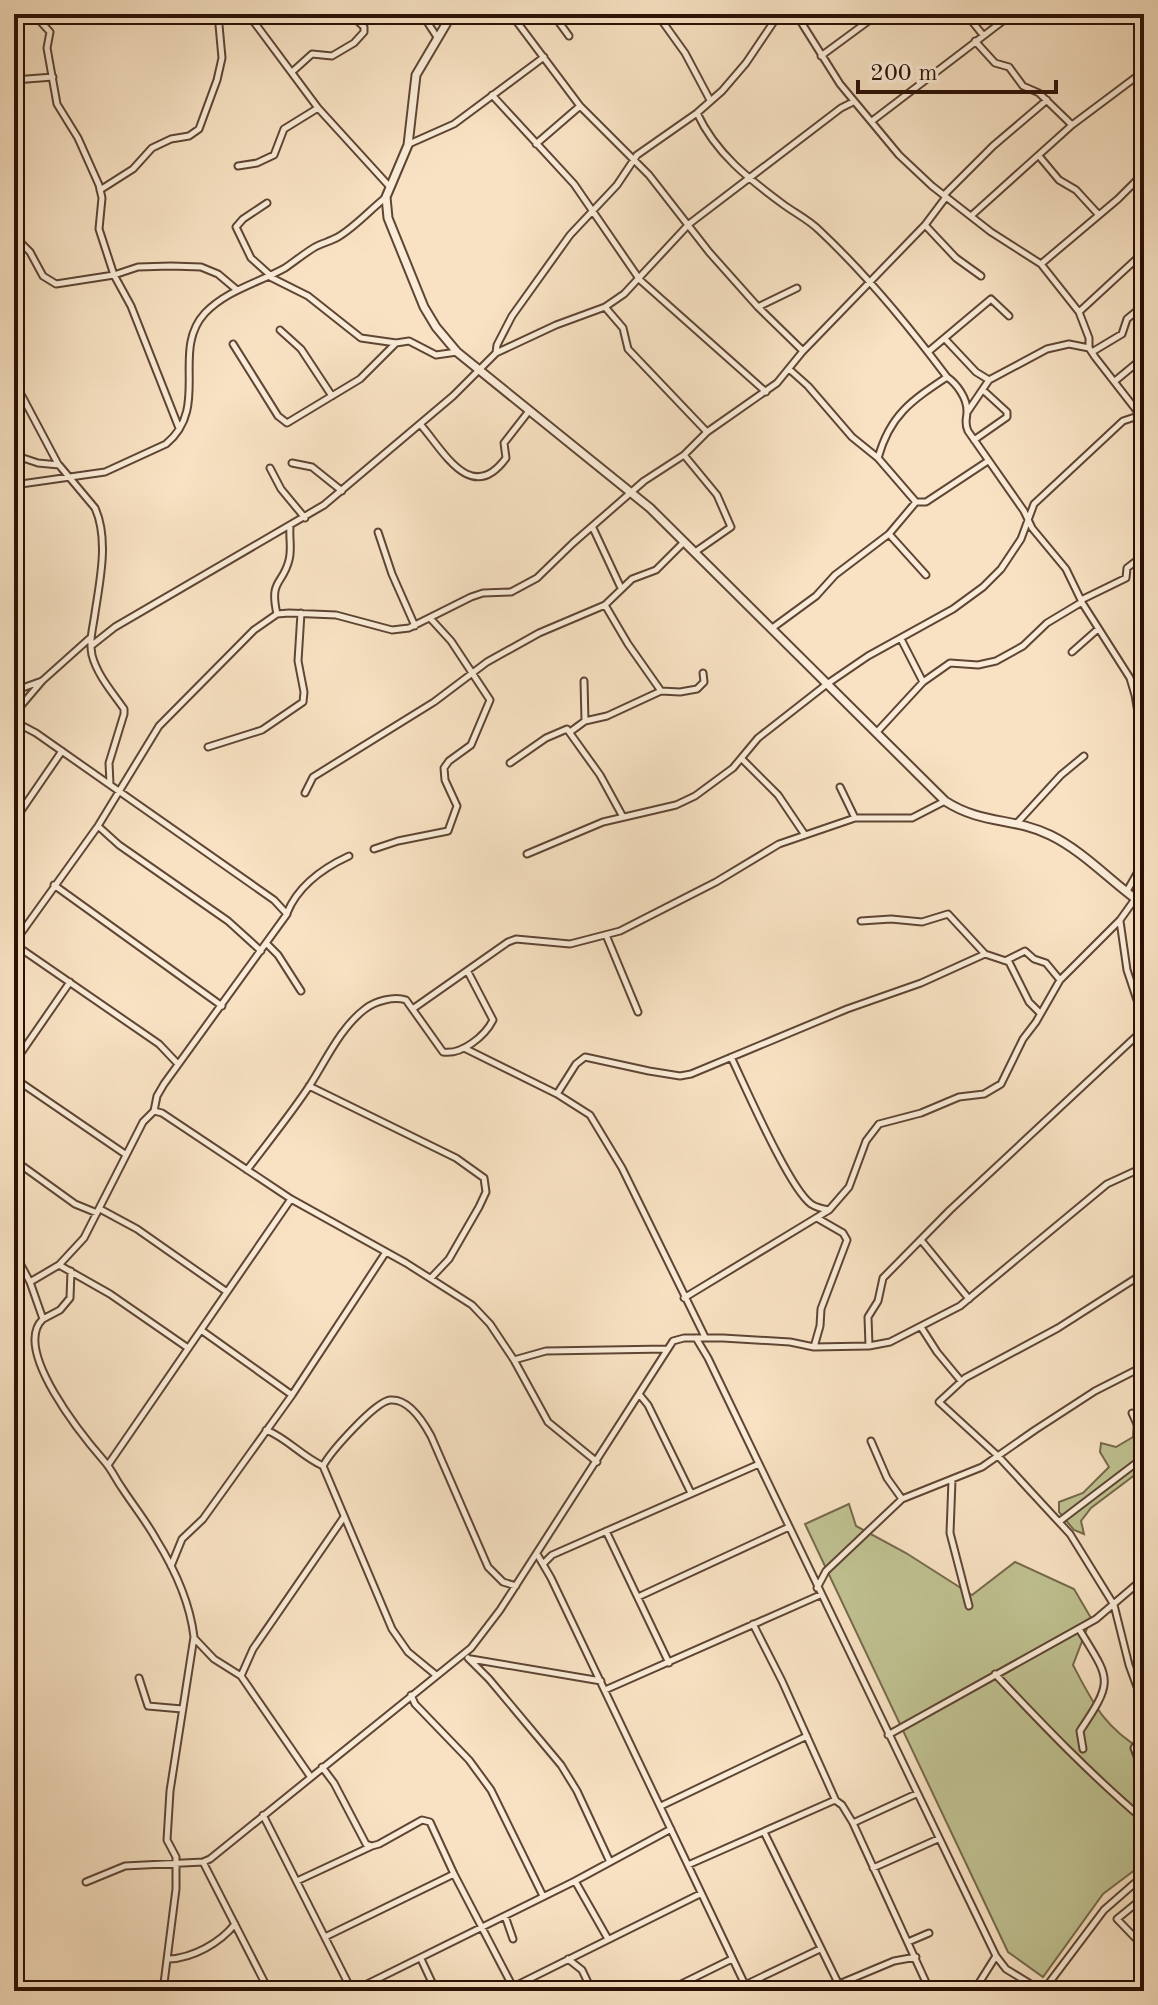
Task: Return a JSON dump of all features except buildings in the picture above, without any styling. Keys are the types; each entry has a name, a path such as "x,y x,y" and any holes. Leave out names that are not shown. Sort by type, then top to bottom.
{"street":[{"path":"24,14 45,24 50,32 47,48 57,104 78,138 100,190 99,229 114,275 131,306 179,428"},
{"path":"100,190 133,169 152,148 171,139 189,136 199,129 222,58 218,14"},
{"path":"248,14 318,108 390,187"},
{"path":"292,72 312,54 332,56 361,37 364,27 350,14"},
{"path":"422,14 437,37"},
{"path":"452,14 416,75 408,145 386,197 388,218 424,307 436,327 457,352 650,508 945,801 977,817 1017,823 1056,838 1144,905"},
{"path":"511,14 580,106 649,175 709,252 803,351"},
{"path":"553,14 569,36"},
{"path":"657,14 685,53 710,100"},
{"path":"496,353 512,316 570,235 617,185 633,161 722,91 746,63 779,14"},
{"path":"821,56 878,14"},
{"path":"966,14 983,35"},
{"path":"872,121 1012,14"},
{"path":"1132,14 1144,28"},
{"path":"527,854 603,822 682,803 733,768 758,738 827,684 983,587 1012,553 1034,504 1123,421 1143,416 1090,350 1079,312 1041,264 971,216 899,155 853,102 821,56 798,15"},
{"path":"975,41 995,63 1009,67 1023,86 1039,93 1072,125"},
{"path":"408,145 454,124 544,57"},
{"path":"971,216 1072,125 1144,71"},
{"path":"14,80 53,77"},
{"path":"492,95 574,184 640,280 766,392"},
{"path":"178,1064 159,1044 14,944 98,826 146,744 170,713 254,630 277,614 336,615 392,630 415,626 483,593 511,592 537,578 644,481 684,455 707,432 766,392 925,225 945,196 993,146 1047,100"},
{"path":"91,646 115,627 305,518 342,491 420,424 496,353 556,325 605,307 640,280 689,224 853,102"},
{"path":"536,144 580,106"},
{"path":"238,166 257,163 274,155 284,129 318,108"},
{"path":"697,113 710,138 748,179 816,227 871,282 947,377 961,390 967,411 965,424 974,440 1028,520 1066,569 1098,629 1130,678 1144,747"},
{"path":"1039,156 1059,180 1076,190 1098,214"},
{"path":"1041,264 1144,173"},
{"path":"14,485 105,472 166,444 179,428 191,393 190,342 207,311 237,290 269,276 317,246 338,237 386,197"},
{"path":"267,203 236,227 251,258 269,276 308,296 356,336 396,343 409,341 436,355 457,352"},
{"path":"925,225 956,258 981,276"},
{"path":"14,236 30,252 43,276 56,284 114,275 138,267 201,267 218,274 237,290"},
{"path":"1079,312 1144,252"},
{"path":"758,307 797,288"},
{"path":"928,352 991,299 1009,316"},
{"path":"967,411 989,380 1047,349 1069,344 1090,350 1122,334 1127,319 1144,305"},
{"path":"605,307 623,328 628,349 707,432"},
{"path":"280,330 301,349 332,396"},
{"path":"945,339 976,372 989,380"},
{"path":"233,344 284,423 367,373 396,343"},
{"path":"1115,381 1144,357"},
{"path":"789,369 852,437 878,458 916,502 926,502 988,461"},
{"path":"878,458 892,421 947,377"},
{"path":"14,381 59,465 95,508 101,525 99,589 90,638 93,658 124,709 109,763 110,785"},
{"path":"974,440 1007,417 1002,405 983,390"},
{"path":"420,424 461,472 479,478 489,475 506,458 504,443 530,410"},
{"path":"14,455 38,463 59,465"},
{"path":"684,455 717,495 731,527 695,552"},
{"path":"292,463 312,467 342,491"},
{"path":"270,468 281,489 305,518"},
{"path":"770,629 816,596 835,575 889,534 916,502"},
{"path":"277,614 274,593 276,583 289,564 290,527"},
{"path":"593,528 621,588"},
{"path":"378,532 415,626"},
{"path":"889,534 926,575"},
{"path":"305,793 313,777 434,702 470,673 539,633 605,605 632,579 656,570 685,541"},
{"path":"876,733 923,682 950,663 978,665 996,661 1034,638 1047,623 1126,578 1127,568 1144,555"},
{"path":"605,605 661,691"},
{"path":"208,747 262,730 303,702 298,661 301,613"},
{"path":"374,849 398,841 443,834 452,826 457,806 445,780 444,768 471,745 490,700 451,641 430,618"},
{"path":"1072,652 1098,629"},
{"path":"14,714 42,681 90,638"},
{"path":"901,639 923,682"},
{"path":"570,732 585,721 607,716 661,691 697,689 704,682 703,673"},
{"path":"14,691 42,681"},
{"path":"584,681 585,721"},
{"path":"14,726 27,727 62,751 274,900 287,914"},
{"path":"510,763 567,729 600,775 623,817"},
{"path":"14,821 62,751"},
{"path":"1017,823 1061,775 1084,756"},
{"path":"742,759 778,795 805,835"},
{"path":"840,787 855,818"},
{"path":"414,1008 500,946 516,939 556,944 606,935 636,925 716,882 768,848 855,818 912,818 945,801"},
{"path":"98,826 119,845 228,921 261,951"},
{"path":"30,1282 59,1265 84,1238 125,1154 143,1122 154,1111 157,1096 267,944 297,893 325,869 349,856"},
{"path":"1126,892 1144,861"},
{"path":"54,885 222,1006"},
{"path":"684,1298 829,1210 849,1187 866,1141 874,1128 884,1121 921,1113 959,1097 984,1094 1001,1084 1023,1039 1060,980 1120,920 1135,899"},
{"path":"861,921 891,919 922,922 948,914 985,954 1007,960 1025,951 1034,959 1046,963 1060,980"},
{"path":"1120,920 1127,970 1144,1021"},
{"path":"606,935 638,1012"},
{"path":"267,944 278,955 301,991"},
{"path":"557,1094 576,1064 589,1056 624,1067 680,1076 701,1071 847,1009 921,983 985,954"},
{"path":"1007,960 1029,1002 1040,1013"},
{"path":"247,1170 363,1010 376,1003 402,998 414,1008 443,1052 449,1053 464,1048 489,1027 493,1020 468,972"},
{"path":"14,1063 70,982"},
{"path":"869,1346 867,1322 878,1301 883,1278 1144,1029"},
{"path":"464,1048 557,1094 590,1115 604,1134 705,1338"},
{"path":"731,1057 790,1174 808,1201 829,1210"},
{"path":"14,1078 125,1154"},
{"path":"309,1086 456,1158 484,1178 486,1192 479,1207 449,1259 431,1278"},
{"path":"154,1111 162,1113 291,1199 454,1291 482,1314 514,1360 548,1422 597,1462"},
{"path":"14,1160 75,1204 137,1229 227,1292"},
{"path":"86,1882 125,1866 203,1862 216,1855 436,1675 466,1656 516,1586 667,1349 677,1339 790,1342 814,1347 869,1346 890,1342 969,1299 1107,1184 1144,1167"},
{"path":"108,1466 291,1199"},
{"path":"814,1347 821,1309 847,1240 843,1233 817,1218"},
{"path":"921,1240 969,1299"},
{"path":"171,1567 179,1542 203,1519 292,1395 386,1252"},
{"path":"14,1253 30,1282 43,1319"},
{"path":"59,1265 110,1294 188,1348"},
{"path":"71,1271 70,1298 60,1310 43,1319 36,1327 34,1338 49,1383 82,1435 108,1466 154,1535 171,1567 189,1614 194,1637 170,1786 167,1840 176,1864 175,1917 163,1991"},
{"path":"1144,1273 1058,1328 961,1381 939,1400 1060,1521 1114,1605 1129,1665 1144,1706"},
{"path":"921,1327 961,1381"},
{"path":"201,1330 292,1395"},
{"path":"696,1338 938,1839 996,1956 1006,1969 1043,1991 1104,1910 1144,1875"},
{"path":"514,1360 546,1351 667,1349"},
{"path":"605,1690 753,1624 818,1591 823,1574 902,1499 982,1467 1095,1391 1144,1366"},
{"path":"639,1394 648,1405 691,1493"},
{"path":"323,1466 338,1445 381,1404 391,1400 404,1404 419,1417 431,1436 488,1567 503,1582 516,1586"},
{"path":"1132,1413 1144,1440"},
{"path":"266,1430 279,1436 302,1456 323,1466 399,1641 418,1662 436,1675"},
{"path":"871,1441 887,1478 902,1499"},
{"path":"1060,1521 1144,1457"},
{"path":"544,1563 552,1555 759,1464"},
{"path":"952,1480 950,1533 969,1606"},
{"path":"241,1676 259,1640 344,1517"},
{"path":"638,1597 789,1527"},
{"path":"606,1531 669,1663"},
{"path":"537,1554 601,1681 746,1988 820,1949"},
{"path":"888,1735 1079,1629 1114,1605 1144,1578"},
{"path":"753,1624 836,1801 853,1823 930,1991"},
{"path":"1079,1629 1099,1662 1105,1683 1098,1704 1080,1731 1083,1749"},
{"path":"194,1637 214,1659 241,1676 310,1776"},
{"path":"466,1656 601,1681"},
{"path":"466,1656 561,1765 577,1791 610,1862"},
{"path":"995,1674 1115,1796 1144,1820"},
{"path":"139,1678 148,1706 182,1709"},
{"path":"411,1695 415,1704 469,1760 491,1790 543,1896"},
{"path":"1144,1733 1134,1748 1138,1759 1144,1763"},
{"path":"661,1806 807,1736"},
{"path":"322,1767 334,1783 361,1837 372,1846"},
{"path":"853,1823 916,1794"},
{"path":"688,1865 836,1801"},
{"path":"263,1815 352,1991 483,1928 671,1829"},
{"path":"297,1881 422,1820 428,1820 514,1989 700,1894"},
{"path":"764,1832 842,1991"},
{"path":"873,1868 938,1839"},
{"path":"203,1862 249,1947 268,1991"},
{"path":"325,1937 454,1874"},
{"path":"575,1881 608,1939"},
{"path":"1144,1897 1117,1919 1144,1947"},
{"path":"505,1916 513,1939"},
{"path":"169,1959 193,1955 235,1924"},
{"path":"908,1942 929,1933"},
{"path":"974,1991 996,1956"},
{"path":"839,1984 901,1958 916,1957"},
{"path":"421,1959 436,1991"},
{"path":"568,1959 582,1970 592,1991"},
{"path":"667,1991 732,1959"},
{"path":"991,1967 1006,1969"}],"green space":[{"path":"1144,1412 1144,1468 1091,1508 1081,1521 1084,1534 1074,1530 1059,1512 1059,1502 1083,1493 1109,1467 1100,1452 1101,1443 1116,1447 1133,1437 1134,1418"},
{"path":"849,1504 856,1526 972,1595 1015,1562 1074,1589 1091,1618 1073,1665 1109,1724 1144,1751 1144,1863 1103,1894 1043,1977 1008,1952 805,1524"}]}
